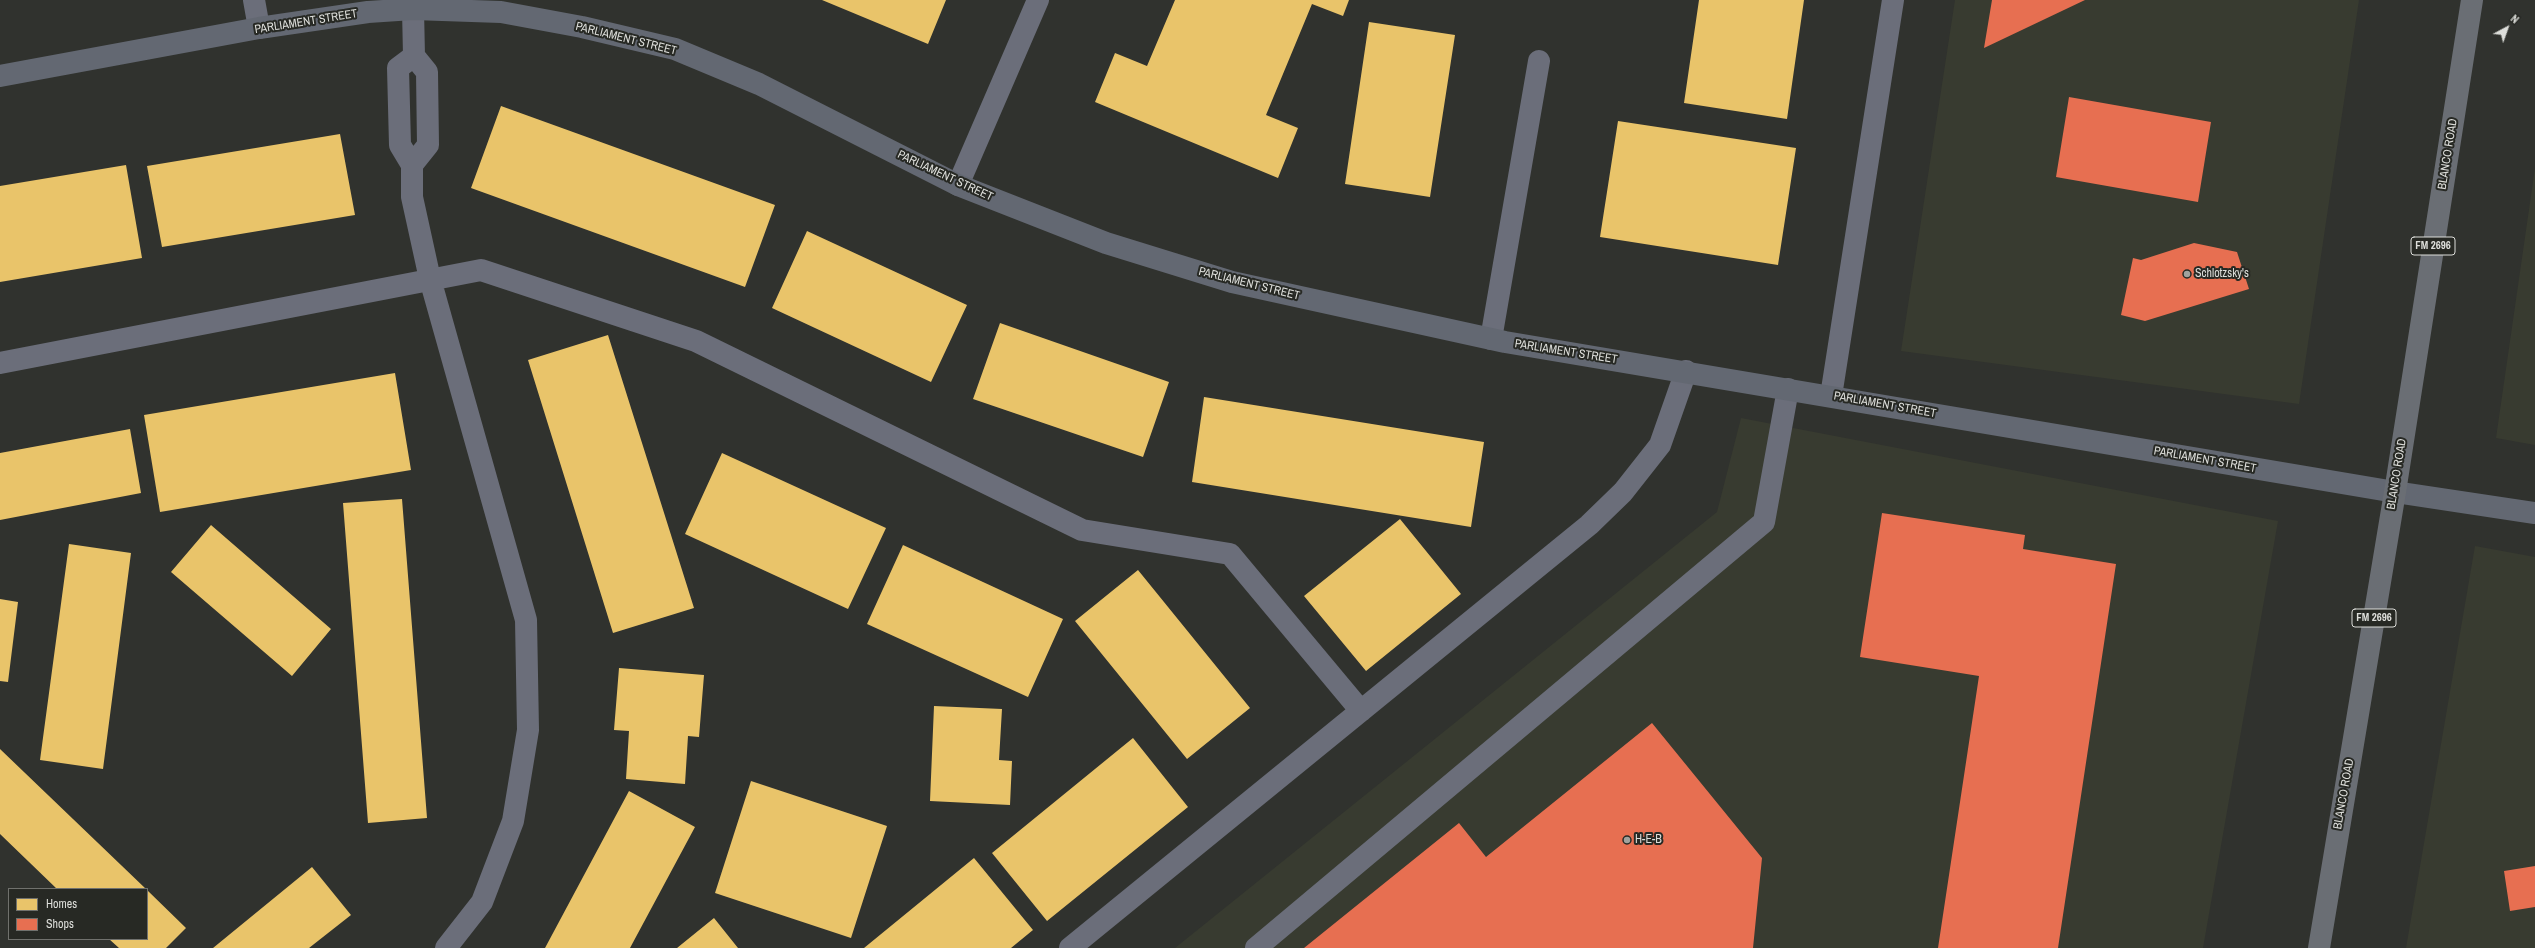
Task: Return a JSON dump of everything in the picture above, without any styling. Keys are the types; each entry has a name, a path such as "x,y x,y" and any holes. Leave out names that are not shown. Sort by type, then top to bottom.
{"main road":[{"name":"BLANCO ROAD","path":"2319,948 2395,492 2472,0"}],"street":[{"name":"PARLIAMENT STREET","path":"0,76 259,28 368,12 502,6 674,49 759,84 958,184 1106,243 1232,282 1491,339 2395,492 2535,513"}],"lane":[{"path":"254,0 259,28"},
{"path":"958,184 1038,0"},
{"path":"1831,396 1893,0"},
{"path":"412,165 428,145 427,72 414,56 414,9"},
{"path":"414,56 398,68 400,145 412,165 412,197 430,279 526,620 528,730 513,821 482,902 446,948"},
{"path":"1491,339 1539,61"},
{"path":"0,363 481,270 696,341 1082,530 1230,554 1361,711"},
{"path":"1070,948 1589,525 1623,492 1660,444 1686,372"},
{"path":"1256,948 1764,522 1788,389"}],"shaded area":[{"path":"1955,0 2359,0 2299,404 1901,351"},
{"path":"2535,168 2535,445 2496,438"},
{"path":"1741,418 2278,521 2203,948 1175,948 1717,512"},
{"path":"2475,546 2535,557 2535,948 2406,948"}],"building: Homes":[{"path":"822,0 946,0 928,44"},
{"path":"1175,0 1349,0 1343,16 1312,4 1266,115 1298,128 1278,178 1095,102 1115,53 1147,66"},
{"path":"1699,0 1804,0 1787,119 1684,103"},
{"path":"1369,22 1455,35 1430,197 1345,184"},
{"path":"501,106 775,205 745,287 471,188"},
{"path":"1618,121 1796,148 1778,265 1600,237"},
{"path":"340,134 355,215 162,247 147,166"},
{"path":"126,165 142,258 0,282 0,186"},
{"path":"807,231 967,305 931,382 772,308"},
{"path":"1000,323 1169,382 1143,457 973,399"},
{"path":"608,335 694,608 613,633 528,360"},
{"path":"395,373 411,470 160,512 144,415"},
{"path":"1204,397 1484,442 1471,527 1192,482"},
{"path":"130,429 141,493 0,520 0,453"},
{"path":"722,453 886,528 848,609 685,534"},
{"path":"402,499 427,818 368,823 343,503"},
{"path":"1400,519 1461,594 1366,671 1304,596"},
{"path":"211,525 331,629 292,676 171,572"},
{"path":"69,544 131,553 103,769 40,760"},
{"path":"903,545 1063,619 1028,697 867,624"},
{"path":"1138,570 1250,708 1187,759 1075,621"},
{"path":"0,599 18,602 8,682 0,681"},
{"path":"619,668 704,675 699,737 688,736 685,784 626,779 629,731 614,730"},
{"path":"934,706 1002,709 999,760 1012,761 1010,805 930,801"},
{"path":"1133,738 1188,807 1047,921 992,853"},
{"path":"0,749 145,888 56,888 0,834"},
{"path":"751,781 887,826 851,938 715,893"},
{"path":"629,791 695,827 630,948 545,948"},
{"path":"974,858 1033,930 1011,948 864,948"},
{"path":"312,867 351,915 309,948 213,948"},
{"path":"148,891 186,928 166,948 119,948 110,940 148,940"},
{"path":"714,918 738,948 677,948"}],"building: Shops":[{"path":"1992,0 2085,0 1984,48"},
{"path":"2069,97 2211,122 2198,202 2056,177"},
{"name":"Schlotzsky's","path":"2194,243 2237,252 2249,289 2145,321 2121,315 2133,258 2141,260"},
{"path":"1882,513 2025,535 2023,549 2116,564 2058,948 1938,948 1979,676 1860,657"},
{"name":"H-E-B","path":"1652,723 1762,858 1753,948 1304,948 1459,823 1486,857"},
{"path":"2535,866 2535,907 2510,911 2504,871"}],"place":[{"name":"Schlotzsky's","path":"2187,274"},
{"name":"H-E-B","path":"1627,840"}]}
